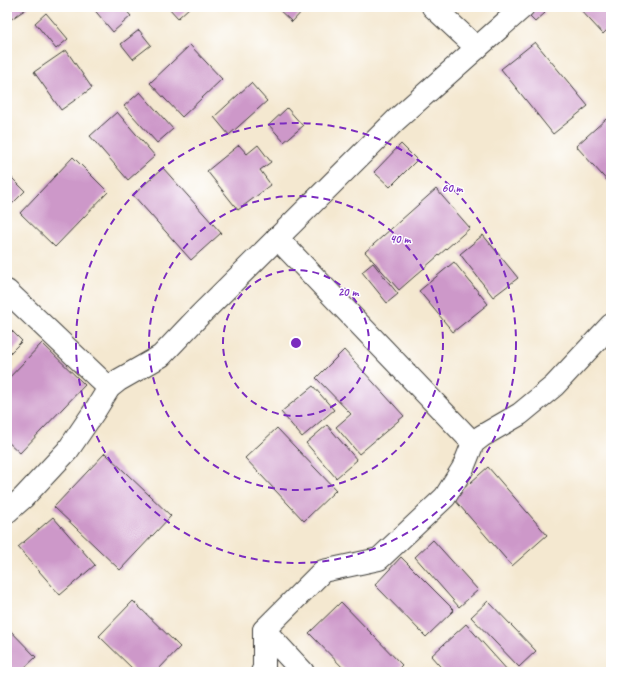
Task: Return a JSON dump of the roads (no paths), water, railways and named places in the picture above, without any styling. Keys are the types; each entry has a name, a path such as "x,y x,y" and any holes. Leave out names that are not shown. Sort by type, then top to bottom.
{"street":[{"path":"433,7 477,48"},
{"path":"7,512 23,498 68,450 109,388 119,380 161,356 199,316 396,120 523,7"},
{"path":"277,238 473,443"},
{"path":"7,291 109,388"},
{"path":"262,672 264,671 264,630 323,571 379,559 445,497 463,468 473,443 482,436 520,414 554,386 611,325"},
{"path":"264,630 303,672"}]}
